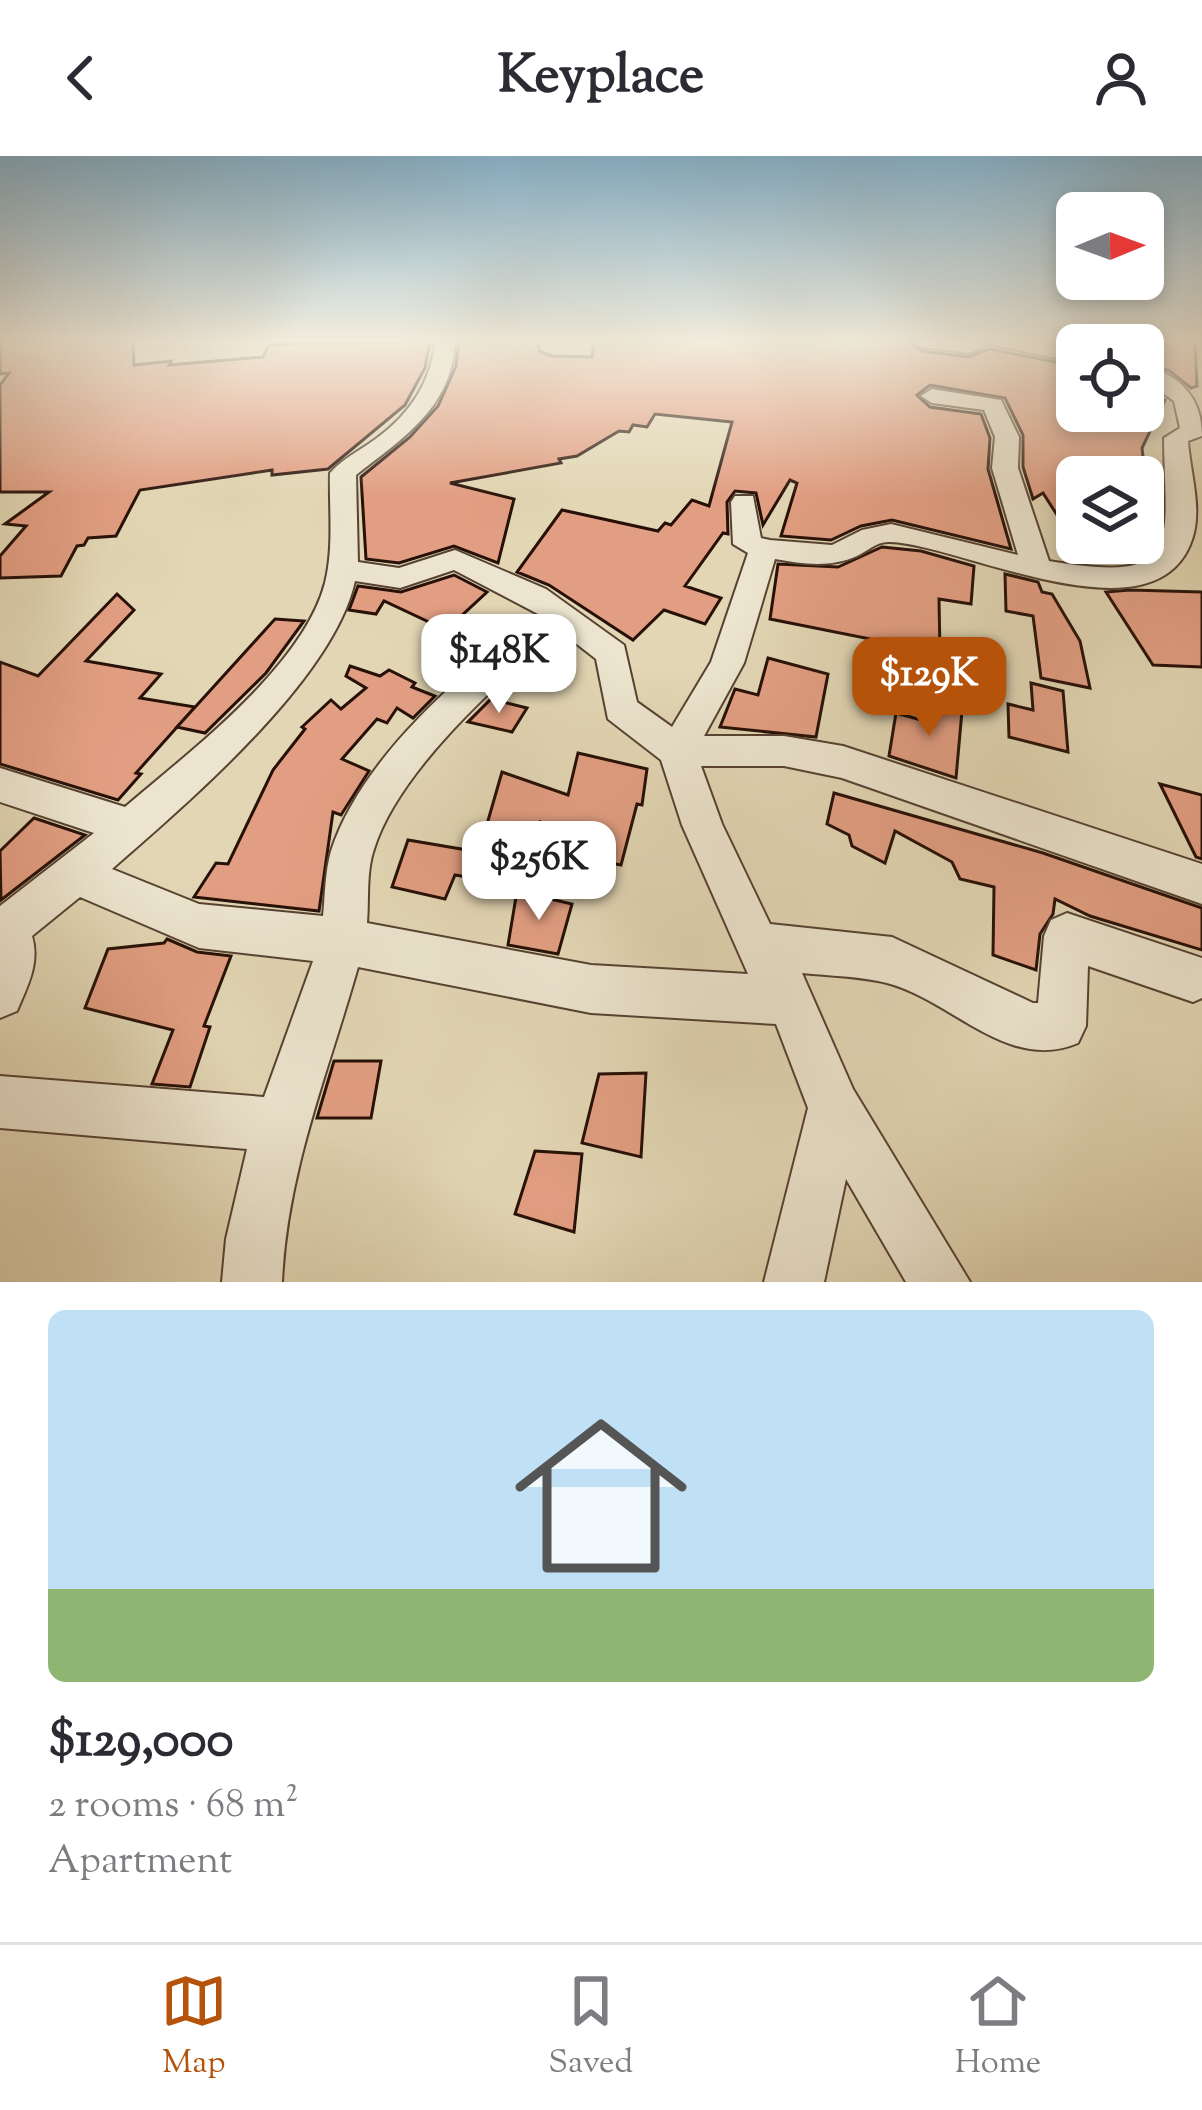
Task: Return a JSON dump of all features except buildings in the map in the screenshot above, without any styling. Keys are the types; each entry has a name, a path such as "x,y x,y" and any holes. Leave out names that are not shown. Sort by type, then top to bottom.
{"street":[{"path":"0,994 15,956 3,931 135,828 284,680 320,631 343,570 344,473 390,440 428,394"},
{"path":"744,502 747,544 764,548 828,554 869,535 891,533 1087,576 1128,577 1163,559 1191,536 1176,439 1197,428 1192,408 1179,394"},
{"path":"932,396 993,405 1007,437 1004,467 1036,566"},
{"path":"676,751 727,663 764,548"},
{"path":"343,570 400,578 455,559 536,596 612,654 622,709 676,751 702,825 756,945 792,1000 834,1108 940,1282"},
{"path":"252,1282 252,1256 282,1125 342,941 355,840 417,748 462,696 561,613"},
{"path":"676,751 784,751 843,762 1202,884"},
{"path":"0,784 135,828"},
{"path":"78,876 199,926 342,941 590,989 792,1000"},
{"path":"756,945 892,960 1030,1028 1061,1025 1067,935 1192,978"},
{"path":"0,1102 282,1125"},
{"path":"794,1282 834,1108"}]}
